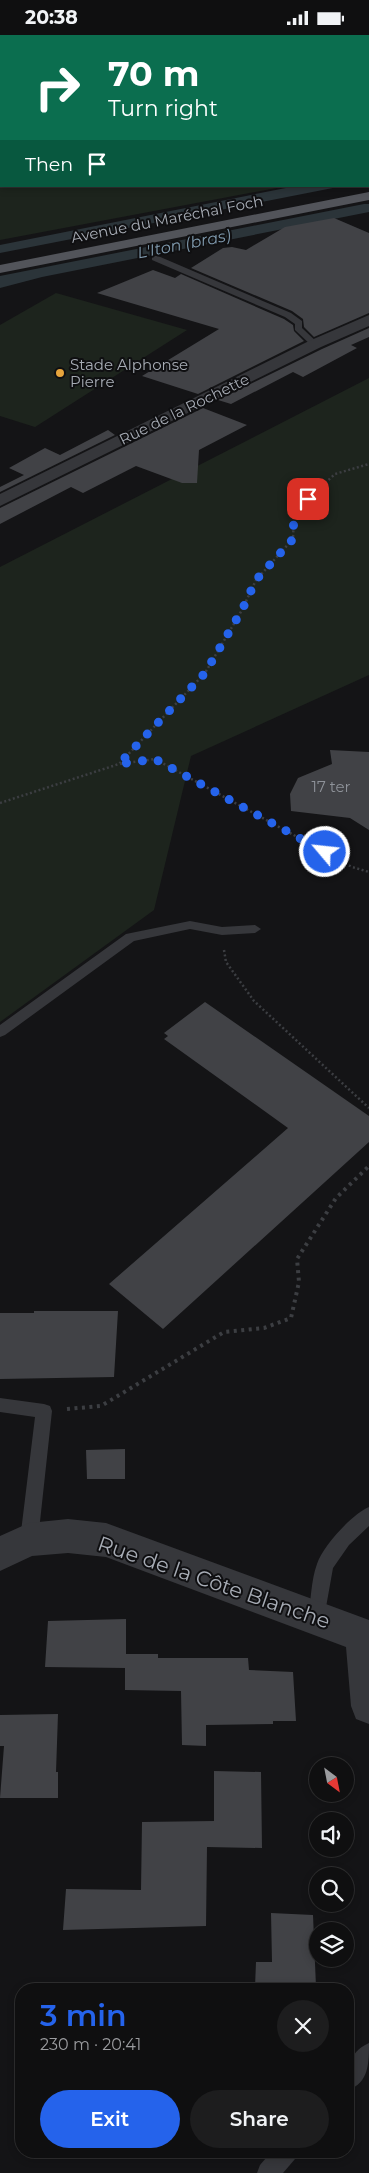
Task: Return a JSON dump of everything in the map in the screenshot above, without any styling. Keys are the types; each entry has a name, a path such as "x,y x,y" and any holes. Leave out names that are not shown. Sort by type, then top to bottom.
{"main road":[{"name":"Avenue du Maréchal Foch","path":"0,260 369,189"},
{"name":"Avenue du Maréchal Foch","path":"0,269 369,196"}],"street":[{"name":"Rue de la Rochette","path":"0,501 316,344 369,320"},
{"name":"Rue de la Côte Blanche","path":"14,1547 68,1536 106,1540 366,1636"},
{"path":"366,1636 369,1706"}],"lane":[{"path":"154,257 288,315 299,323 298,328 301,333 316,344"},
{"path":"0,1032 130,937 190,925 222,931 254,929"},
{"path":"0,1405 44,1411 14,1547"},
{"path":"317,1618 325,1565 343,1539 369,1515"},
{"path":"354,2073 369,2054"},
{"path":"268,2173 280,2158"}],"path":[{"path":"119,764 205,673 242,610 256,580 293,539 294,512 335,474 369,465"},
{"path":"0,803 119,764 155,759 352,867 369,872"},
{"path":"222,931 226,962 254,1001 369,1108"},
{"path":"44,1411 102,1405 224,1332 264,1328 291,1318 299,1282 298,1259 336,1197 369,1166"}],"shaded area":[{"path":"0,187 282,187 0,240"},
{"name":"Stade Alphonse Pierre","path":"56,293 187,330 35,427 0,416 0,325"},
{"path":"369,378 369,675 191,756 154,910 0,1022 0,567"}],"water":[{"path":"291,187 338,187 0,253 0,245"},
{"name":"L'Iton (bras)","path":"369,204 369,212 42,277 0,288 0,276"}],"building":[{"path":"334,218 369,233 369,313 314,337 304,327 303,319 292,311 191,268 223,248 232,247 246,250 285,227"},
{"path":"153,270 175,278 181,274 284,319 293,325 294,331 304,341 198,394 142,376 219,329 97,293"},
{"path":"369,328 369,337 351,345 357,348 303,377 293,372 231,404 218,400 322,349"},
{"path":"203,408 247,425 199,450 197,483 182,483 136,466 83,493 71,487 0,524 0,508"},
{"path":"108,430 115,435 0,492 0,487 24,475 9,468 45,448 60,455"},
{"path":"330,750 369,752 369,830 350,818 291,811 290,794 298,778 332,764"},
{"path":"205,1002 369,1116 369,1142 163,1329 109,1284 288,1128 164,1039 168,1036 164,1033"},
{"path":"34,1311 118,1311 114,1377 0,1379 0,1313 34,1313"},
{"path":"125,1449 125,1479 87,1479 86,1450"},
{"path":"126,1619 126,1654 158,1654 158,1658 248,1658 249,1670 293,1672 296,1721 273,1721 273,1724 206,1725 206,1746 182,1745 181,1691 125,1690 125,1668 45,1667 48,1621"},
{"path":"58,1714 56,1772 58,1772 58,1798 0,1798 4,1746 0,1746 0,1715"},
{"path":"214,1771 261,1772 262,1848 207,1847 206,1926 63,1930 66,1889 141,1890 142,1822 214,1821"},
{"path":"271,1913 313,1915 313,1922 309,1922 309,1967 315,1967 316,1983 255,1983 256,1962 272,1962"}],"place":[{"name":"Stade Alphonse Pierre","path":"60,373"}],"route":[{"path":"308,499 294,512 293,539 256,580 242,610 205,673 119,764 155,759 325,852"}]}
